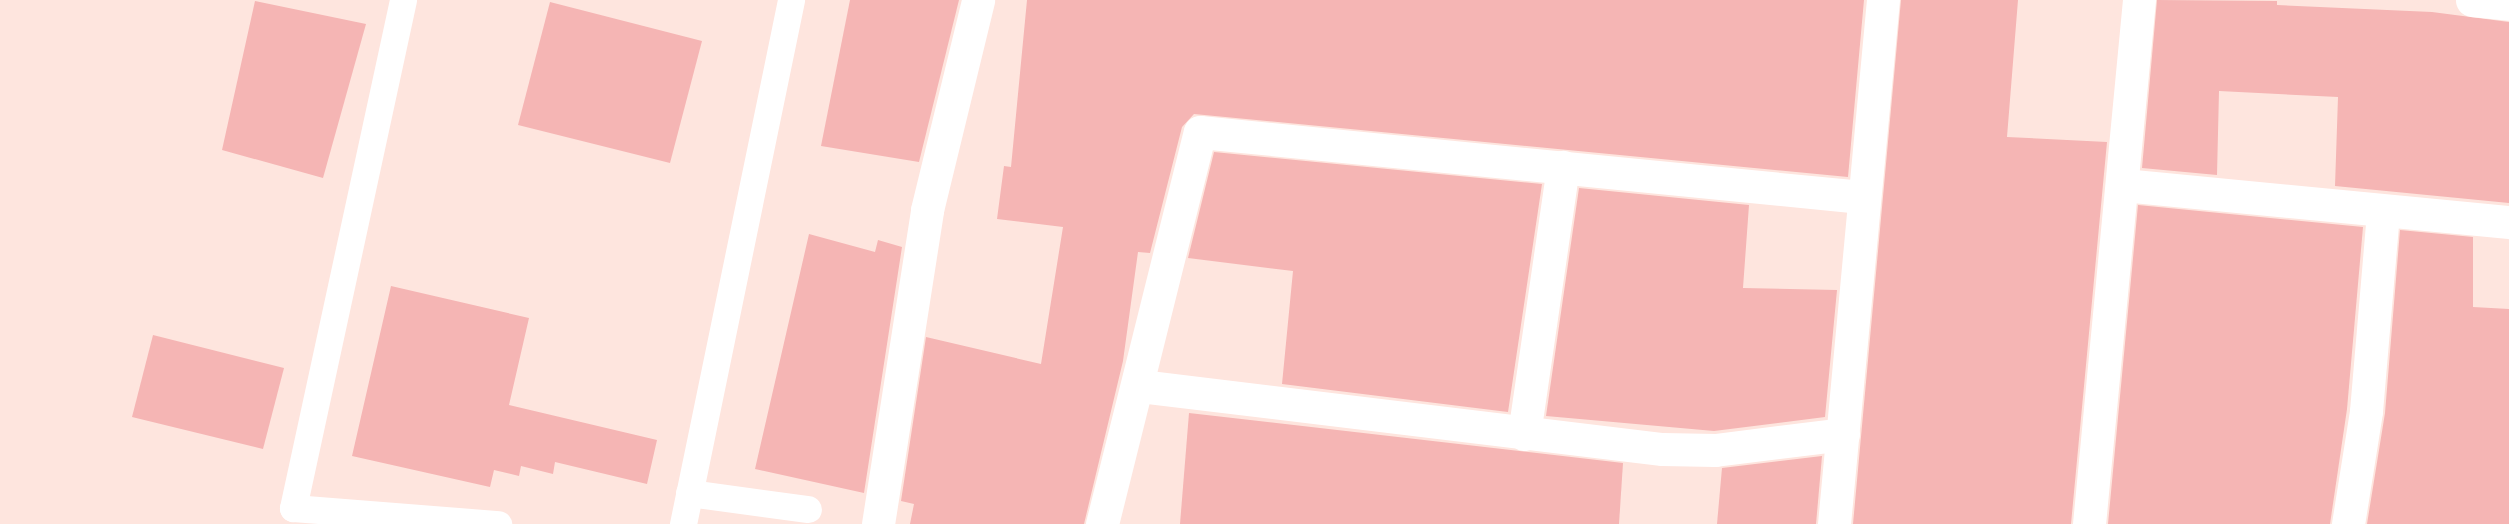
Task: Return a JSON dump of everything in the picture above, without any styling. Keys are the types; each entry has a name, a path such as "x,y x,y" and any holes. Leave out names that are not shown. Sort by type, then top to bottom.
{"street":[{"path":"878,524 927,210 978,0"},
{"path":"1834,524 1862,197 1883,0"},
{"path":"2089,524 2139,0"},
{"path":"2473,0 2509,4"},
{"path":"1102,524 1140,387 1200,132 1862,197"},
{"path":"1524,434 1563,167"},
{"path":"2123,185 2509,222"},
{"path":"2348,524 2366,411 2383,211"},
{"path":"1140,387 1524,434 1715,450 1843,434"}],"lane":[{"path":"403,0 293,508 498,524"},
{"path":"683,524 791,0"},
{"path":"689,493 808,509"}],"building":[{"path":"850,0 959,0 919,162 821,146"},
{"path":"1027,0 1864,0 1848,177 1194,114 1182,127 1150,253 1138,252 1123,361 1084,524 910,524 914,504 901,501 926,337 1041,364 1063,227 997,219 1004,166 1011,167"},
{"path":"1901,0 2018,0 2007,137 2107,142 2071,524 1853,524"},
{"path":"2157,0 2277,1 2277,5 2432,12 2509,22 2509,203 2335,186 2338,97 2219,91 2217,175 2142,168"},
{"path":"255,1 366,24 323,178 222,150"},
{"path":"550,2 702,41 670,163 518,125"},
{"path":"1214,152 1542,184 1508,412 1282,384 1293,271 1188,258"},
{"path":"1579,188 1749,205 1743,288 1837,290 1825,417 1714,431 1546,416"},
{"path":"2138,205 2363,227 2347,409 2330,524 2108,524"},
{"path":"2400,230 2473,237 2473,307 2509,309 2509,524 2367,524 2385,413"},
{"path":"809,234 875,252 878,240 902,247 864,493 755,469"},
{"path":"391,286 529,318 509,405 657,440 647,484 555,462 553,474 521,466 519,476 494,470 490,487 352,456"},
{"path":"153,335 284,368 263,449 132,417"},
{"path":"1189,413 1623,463 1619,524 1180,524"},
{"path":"1822,456 1816,524 1717,524 1722,468"}]}
